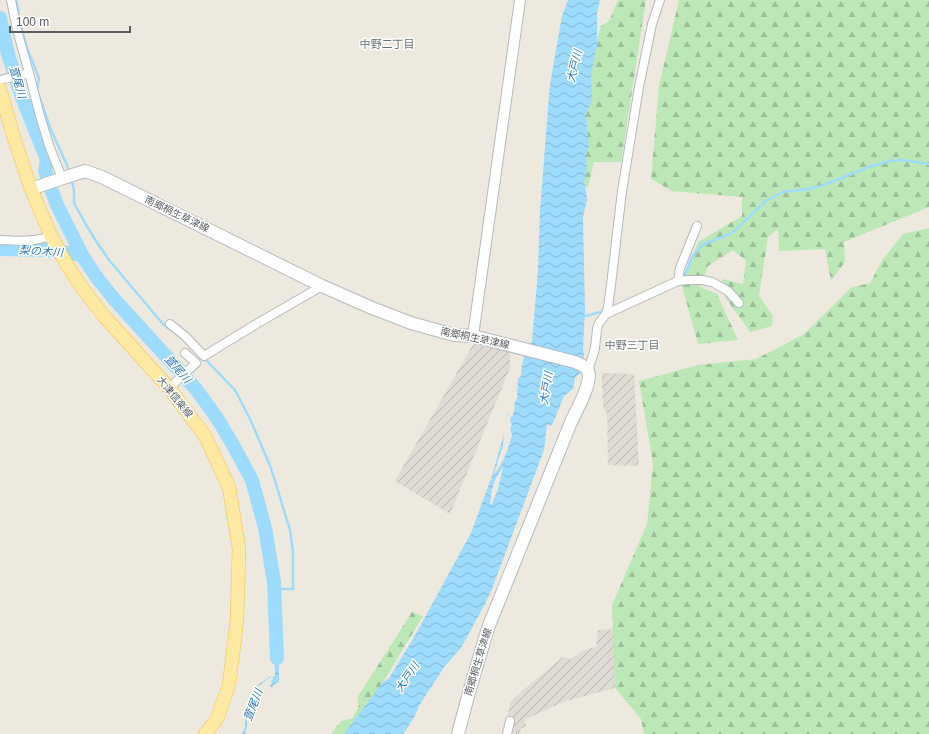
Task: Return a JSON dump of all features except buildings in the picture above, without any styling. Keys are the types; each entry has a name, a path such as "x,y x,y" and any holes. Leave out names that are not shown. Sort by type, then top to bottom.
{"main road":[{"name":"大津信楽線","path":"1,83 13,135 54,240 65,262 80,285 103,315 172,385 205,436 229,487 239,548 237,620 229,685 217,719 205,734"},
{"name":"南郷桐生草津線","path":"33,188 85,171 102,177 322,286 372,308 411,323 454,335 472,336 575,362 586,369 589,380 586,389 488,628 458,734"}],"street":[{"path":"11,0 17,30 40,116 61,178"},
{"path":"472,336 520,0"},
{"path":"586,369 595,348 599,323 607,311 622,191 639,87 652,24 660,0"},
{"path":"1,83 29,73"},
{"path":"678,281 680,268 697,226"},
{"path":"0,240 54,240"},
{"path":"607,311 678,281 688,280 712,282 728,291 739,303"},
{"path":"170,324 185,336 204,356 258,322 322,286"},
{"path":"172,385 196,364 185,353"},
{"path":"507,734 510,721"}],"shaded area":[{"path":"475,341 510,352 510,368 450,514 395,481"},
{"path":"602,373 634,374 639,466 608,465 607,414 603,406"},
{"path":"617,629 618,687 563,702 524,720 526,726 520,729 521,734 505,734 510,703 516,696 563,657 571,659 584,650 596,647 598,630"}],"green space":[{"path":"618,0 646,0 621,162 594,162 588,187 579,186 591,62 601,26 609,21"},
{"path":"679,0 929,0 929,207 844,242 845,262 831,281 825,249 779,251 778,229 768,237 759,296 773,316 772,326 750,332 725,297 722,279 743,284 746,261 733,250 708,266 700,287 717,294 738,340 698,344 682,286 698,242 742,216 742,197 672,191 651,179 659,86"},
{"path":"929,228 929,734 644,734 641,719 615,688 612,605 647,524 653,464 639,381 698,365 756,359 804,334 852,287 870,283 883,259 903,234"},
{"path":"412,612 423,616 370,704 347,734 331,734 341,721 353,718 359,705 357,698"}],"water":[{"name":"大戸川","path":"568,0 600,0 597,14 597,47 591,76 592,101 586,113 589,146 586,155 587,168 584,181 587,200 583,217 585,310 584,356 581,372 575,378 573,389 564,396 553,423 550,426 547,424 544,450 492,589 461,648 445,666 420,704 413,720 403,734 344,734 382,683 389,678 413,639 471,533 493,473 503,436 504,434 503,448 494,474 503,461 512,435 510,429 512,425 510,421 511,417 506,414 507,413 511,416 512,418 515,407 514,405 517,398 518,378 521,376 524,357 532,341 550,84 562,16","holes":["503,467 498,489 492,504 490,504 491,494 497,475"]},
{"path":"274,634 279,644 279,681 272,687 274,690 270,686 272,683 272,678 275,675"},
{"path":"269,677 272,678 269,678 259,686 247,719 245,734 242,734 245,727 245,719 258,685"}],"waterway":[{"path":"16,0 27,48 39,78 37,90 51,130 69,172"},
{"name":"萱尾川","path":"0,18 8,54 21,95 47,160 45,171 57,205 82,255 95,275 114,299 196,389 217,418 252,480 265,528 274,582 277,658"},
{"path":"685,275 692,257 702,245 732,233 766,201 783,192 821,186 869,167 890,161 903,160 929,164"},
{"path":"71,178 74,190 74,203 96,241 109,260 163,324 174,332"},
{"name":"梨の木川","path":"0,249 46,250 82,255"},
{"path":"582,317 604,311"},
{"path":"203,357 235,390 251,421 271,468 290,530 293,552 293,589 281,589 274,592"}],"district":[{"name":"中野二丁目","path":"387,44"},
{"name":"中野三丁目","path":"632,345"}]}
